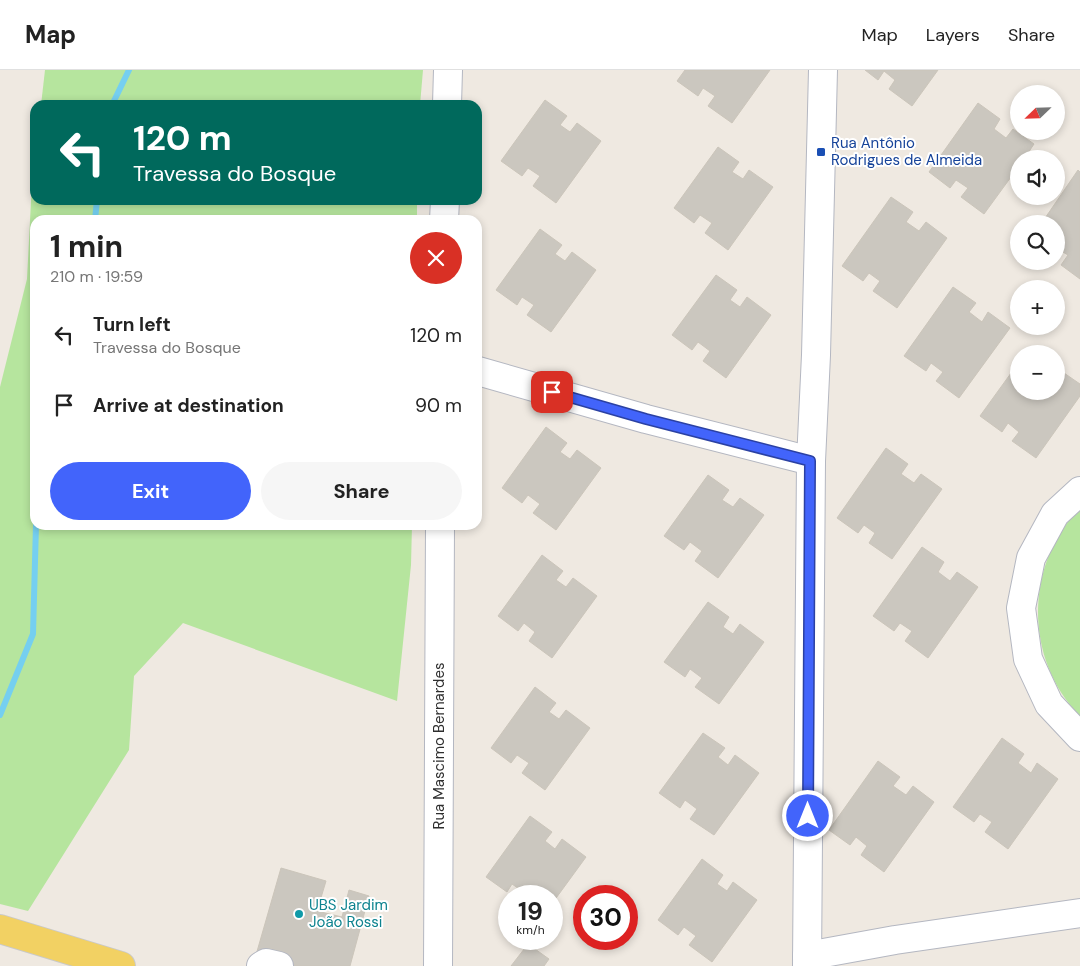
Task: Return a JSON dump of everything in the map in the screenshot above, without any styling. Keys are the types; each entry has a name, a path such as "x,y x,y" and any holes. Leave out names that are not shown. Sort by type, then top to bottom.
{"main road":[{"path":"0,929 121,966"}],"street":[{"path":"447,100 448,70"},
{"path":"823,70 816,355 810,461 807,961 895,940 1080,913"},
{"path":"482,372 646,419 810,461"},
{"path":"1080,490 1055,514 1031,558 1021,608 1028,659 1049,704 1080,737"},
{"name":"Rua Mascimo Bernardes","path":"438,966 440,530"},
{"path":"261,966 266,963 279,966"}],"green space":[{"path":"45,70 423,70 420,100 42,100"},
{"path":"31,205 417,205 417,215 30,215"},
{"path":"30,221 30,530 412,530 411,565 397,701 183,623 134,676 129,750 28,911 0,904 0,387 27,279"},
{"path":"1080,508 1080,716 1062,693 1048,668 1041,640 1038,612 1041,584 1048,556 1062,531"}],"building":[{"path":"685,70 770,70 732,123 708,106 715,96 703,88 698,96 677,81"},
{"path":"865,70 938,70 912,106 889,89 895,80 884,71 878,80"},
{"path":"545,100 567,116 560,125 570,132 577,123 601,141 556,203 533,186 540,176 528,168 522,176 501,161"},
{"path":"978,103 1000,119 994,129 1006,138 1010,133 1010,140 1028,140 1034,144 1030,150 1010,150 1010,178 984,214 961,197 968,188 956,180 950,188 929,172"},
{"path":"718,147 739,162 732,172 743,179 749,170 773,187 728,250 705,233 712,223 700,215 694,223 674,208"},
{"path":"1078,170 1080,172 1080,279 1065,268 1065,259 1068,255 1065,253 1065,215 1047,215 1054,205 1065,205 1065,189"},
{"path":"891,197 913,212 906,222 919,231 926,222 947,238 897,308 873,291 880,281 869,273 863,281 842,266"},
{"path":"540,229 562,245 555,254 565,261 572,252 596,270 551,332 527,315 534,305 522,297 517,305 496,290"},
{"path":"716,275 737,290 730,300 740,307 747,297 771,315 726,378 703,361 710,351 698,342 692,350 672,335"},
{"path":"953,287 976,303 969,312 982,322 988,312 1010,328 959,398 936,381 943,372 931,363 926,371 904,356"},
{"path":"1010,374 1010,400 1065,400 1065,374 1080,384 1080,396 1036,458 1012,441 1019,432 1008,423 1002,432 980,416"},
{"path":"546,427 567,443 560,452 570,459 577,450 601,468 556,530 533,513 540,504 528,495 522,503 502,488"},
{"path":"886,448 908,464 901,474 914,483 921,474 942,489 892,559 869,543 875,533 864,525 858,533 837,518"},
{"path":"708,475 729,490 722,500 733,507 740,498 764,515 718,578 695,561 702,551 690,542 684,550 664,536"},
{"path":"922,547 944,562 938,572 950,581 957,572 978,587 928,658 905,641 912,631 900,623 894,631 873,616"},
{"path":"542,555 563,571 556,580 566,587 573,578 597,596 552,658 529,641 535,632 524,623 518,631 498,616"},
{"path":"708,602 729,617 723,627 733,634 740,624 764,642 719,704 695,687 702,678 690,669 685,677 664,662"},
{"path":"535,687 556,703 549,712 559,719 566,710 590,728 545,790 522,773 529,763 517,755 511,763 491,748"},
{"path":"703,733 725,748 718,757 728,765 735,755 759,773 714,835 690,819 697,809 685,800 680,808 659,793"},
{"path":"1002,738 1024,754 1018,763 1031,773 1037,763 1058,779 1008,849 985,832 992,822 980,814 974,822 953,807"},
{"path":"878,761 900,777 893,786 906,795 913,786 934,802 884,872 861,855 867,846 856,837 850,845 829,830"},
{"path":"530,816 552,832 545,841 555,849 562,839 586,857 563,889 563,885 498,886 486,877"},
{"path":"702,859 723,875 717,884 727,891 733,882 757,900 712,962 689,945 696,936 684,927 678,935 658,920"},
{"name":"UBS Jardim João Rossi","path":"281,868 326,881 317,911 342,917 349,890 369,896 350,966 285,966 256,955"},
{"path":"523,950 536,950 549,959 544,966 511,966"}],"waterway":[{"path":"114,100 129,70"},
{"path":"96,205 96,215"},
{"path":"0,715 33,634 36,530"}],"place":[{"name":"Rua Antônio Rodrigues de Almeida","path":"821,152"},
{"name":"UBS Jardim João Rossi","path":"299,914"}],"route":[{"path":"552,392 646,419 810,461 808,816"}]}
